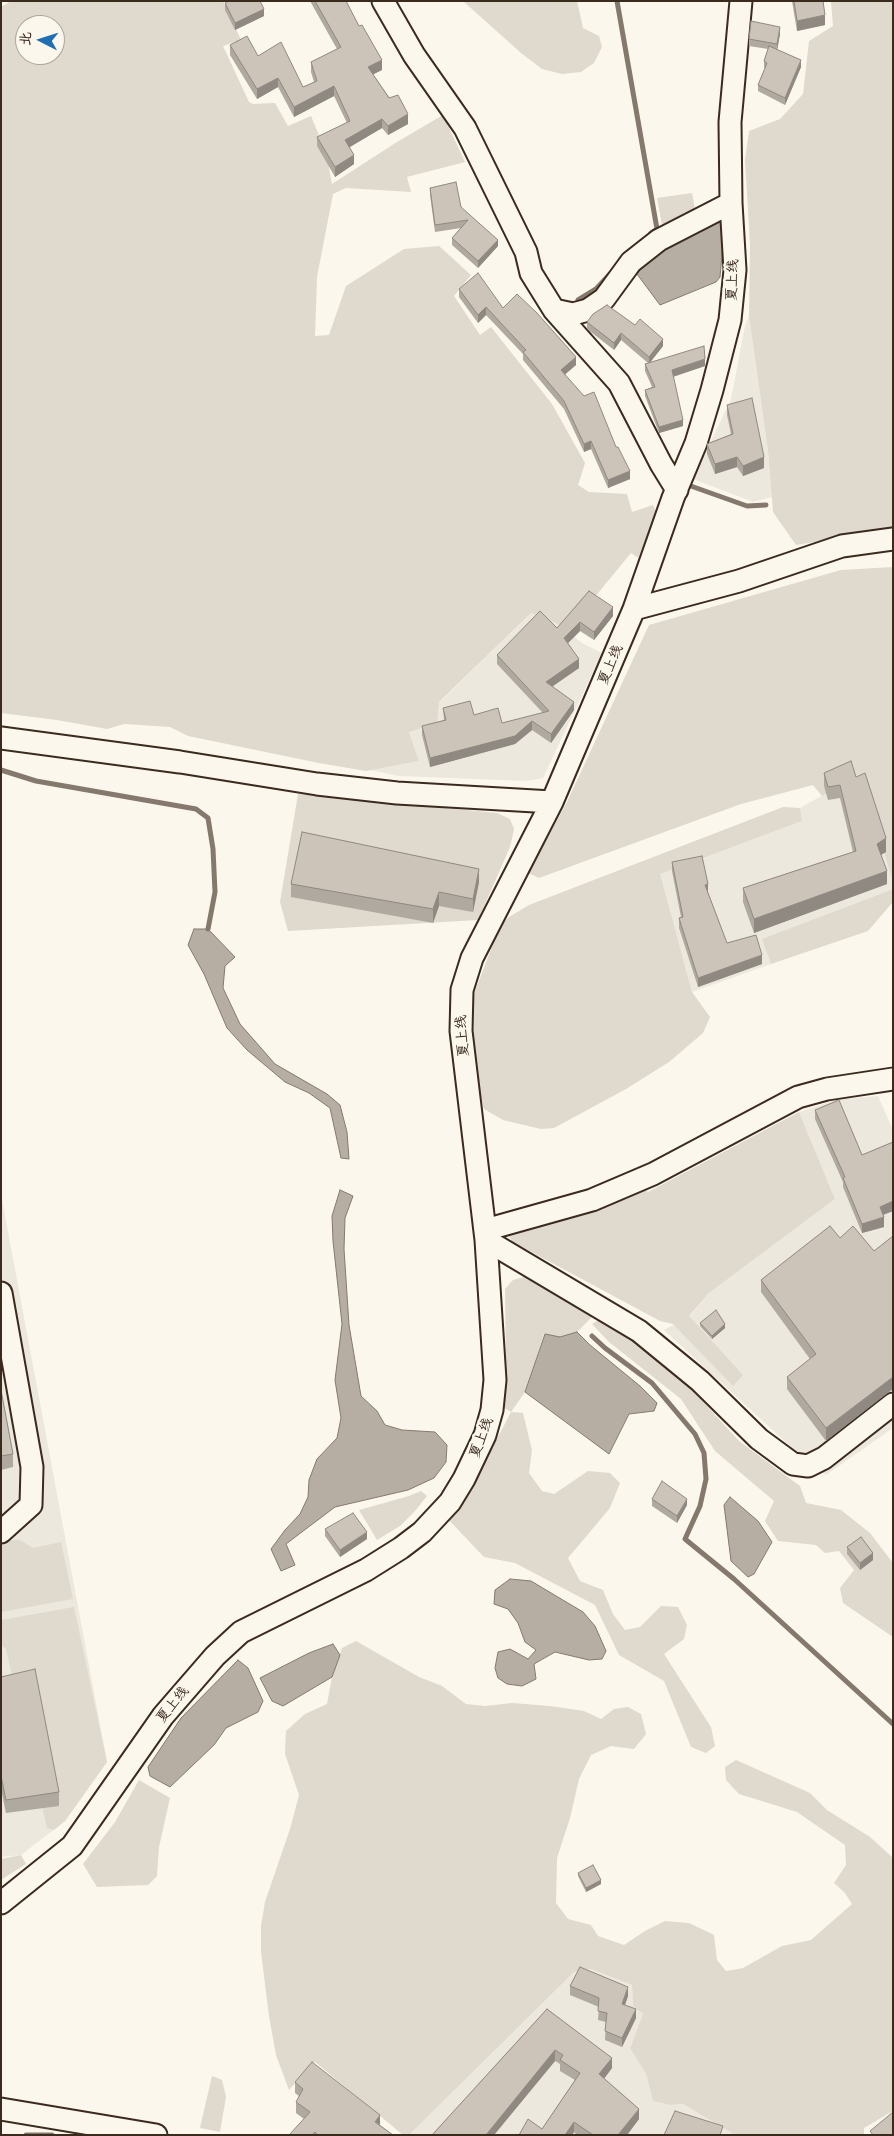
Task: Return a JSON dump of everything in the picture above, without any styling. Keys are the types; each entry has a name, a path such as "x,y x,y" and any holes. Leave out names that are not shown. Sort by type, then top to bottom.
{"street":[{"path":"383,1 414,54 465,128 526,252 531,273 554,310 619,383 661,464 677,490"},
{"name":"夏上线","path":"1,1903 72,1846 163,1716 215,1656 241,1632 366,1570 422,1532 450,1502 464,1479 485,1435 492,1410 495,1380 486,1235 461,1031 462,990 472,958 552,802 634,609 696,443 712,390 730,320 735,270 731,204 730,122 741,1"},
{"path":"554,310 573,314 588,310 604,299 631,262 659,240 731,204"},
{"path":"634,609 739,581 842,546 893,539"},
{"path":"1,738 180,762 316,784 397,793 552,802"},
{"path":"486,1235 601,1197 653,1174 798,1097 826,1089 893,1080"},
{"path":"486,1235 639,1331 700,1381 759,1438 793,1464 808,1466 824,1458 893,1404"},
{"path":"1,1293 32,1467 31,1505 1,1532"},
{"path":"1,2109 156,2135"}],"shaded area":[{"path":"11,1 223,1 241,40 223,46 249,102 253,104 275,103 288,126 311,116 326,152 332,184 443,115 465,162 407,177 411,192 346,188 333,194 317,277 315,336 329,335 346,286 404,249 439,246 471,275 454,296 480,335 491,327 552,404 585,463 578,485 589,492 627,494 632,512 653,505 657,514 638,558 631,553 594,598 579,604 560,625 531,613 439,702 437,723 409,732 419,761 366,771 188,736 170,727 124,724 107,729 1,713 1,7"},
{"path":"463,1 577,1 583,28 599,36 602,47 594,63 581,72 562,74 542,69 521,53"},
{"path":"831,1 893,1 893,530 796,545 773,512 768,451 749,316 750,245 745,160 749,131 780,119 803,94 809,41 833,26"},
{"path":"692,193 695,209 662,225 657,198"},
{"path":"721,219 724,234 720,277 716,282 660,305 637,274 650,256"},
{"path":"749,316 768,451 772,497 753,502 693,479 731,399 745,326"},
{"path":"893,567 893,882 860,774 822,796 813,785 741,804 539,878 528,873 567,802 649,625 841,570"},
{"path":"531,613 560,625 582,643 602,653 543,778 527,781 399,776 370,770 419,761 409,732"},
{"path":"860,774 893,882 893,889 763,939 771,964 692,992 659,874 802,821 800,808"},
{"path":"298,794 497,813 510,819 514,829 510,847 478,920 288,931 280,902"},
{"path":"783,807 800,808 802,821 660,874 692,992 710,1017 703,1033 669,1062 626,1089 554,1128 541,1129 503,1120 484,1109 479,1092 473,1049 472,999 500,926 509,917 529,905"},
{"path":"893,889 893,902 868,931 771,964 762,939"},
{"path":"194,929 208,929 235,957 225,966 223,988 240,1024 275,1064 327,1094 340,1105 347,1132 349,1159 341,1158 330,1108 309,1093 285,1082 247,1050 227,1028 204,974 188,945"},
{"path":"878,1096 893,1130 893,1428 826,1475 792,1448 664,1330 689,1317 709,1293 835,1199 799,1112 835,1100"},
{"path":"799,1112 835,1199 709,1293 689,1316 743,1375 733,1386 673,1324 660,1321 513,1242 507,1234 596,1210 644,1189 648,1192"},
{"path":"340,1190 353,1196 345,1218 344,1249 349,1325 361,1396 377,1411 385,1425 402,1430 435,1432 447,1445 446,1462 434,1478 408,1490 335,1507 286,1544 295,1565 281,1571 271,1549 300,1514 308,1497 309,1480 317,1459 337,1438 341,1418 335,1380 342,1324 332,1216"},
{"path":"1,1194 107,1762 65,1821 21,1855 1,1857"},
{"path":"524,1277 554,1291 594,1315 577,1332 560,1337 544,1334 525,1392 511,1412 503,1407 506,1363 505,1289 513,1280"},
{"path":"600,1319 653,1355 685,1382 739,1441 800,1486 806,1503 841,1510 870,1533 893,1563 893,1637 843,1603 840,1588 854,1570 839,1551 825,1553 816,1545 778,1541 765,1521 774,1501 715,1451 681,1399 609,1342 592,1324"},
{"path":"577,1332 657,1403 654,1411 629,1414 609,1454 525,1392 545,1334 560,1337"},
{"path":"511,1412 523,1413 532,1450 529,1473 542,1491 554,1494 588,1471 610,1473 620,1483 610,1508 568,1558 580,1581 603,1590 613,1614 625,1630 640,1627 661,1606 678,1607 687,1625 684,1639 664,1654 711,1727 715,1746 706,1753 691,1747 664,1681 619,1655 595,1605 515,1563 484,1557 446,1517 469,1493"},
{"path":"421,1491 427,1496 415,1511 400,1526 377,1540 359,1510"},
{"path":"730,1497 758,1521 772,1542 754,1574 748,1577 731,1561 724,1505"},
{"path":"20,1540 33,1548 61,1542 73,1599 1,1612 1,1541"},
{"path":"510,1579 531,1581 583,1612 595,1626 606,1651 602,1659 589,1660 555,1652 534,1664 536,1679 522,1686 507,1684 498,1678 495,1668 498,1652 510,1649 528,1659 536,1650 525,1642 518,1623 508,1609 494,1604 495,1590"},
{"path":"74,1607 107,1762 65,1821 54,1830 47,1828 6,1649 1,1645 1,1620"},
{"path":"356,1641 419,1677 442,1686 466,1704 485,1706 512,1703 550,1706 584,1711 601,1719 614,1709 628,1707 641,1714 646,1734 634,1749 611,1746 591,1755 579,1779 570,1818 557,1858 556,1903 568,1919 591,1925 598,1936 624,1945 665,1921 689,1923 714,1935 717,1960 726,1971 743,1968 782,1946 811,1940 852,1904 845,1893 834,1883 846,1865 845,1845 797,1812 739,1794 726,1780 725,1767 736,1760 810,1793 827,1810 870,1837 893,1858 893,2111 864,2128 864,2135 735,2135 683,2104 670,2105 653,2101 646,2074 630,2048 643,2014 633,2006 632,1985 591,1969 574,1972 409,2135 403,2135 315,2062 289,2090 276,2055 261,1952 261,1926 265,1902 290,1829 299,1795 285,1754 286,1731 305,1714 327,1704 332,1677 342,1648"},
{"path":"333,1644 340,1655 332,1677 283,1706 272,1701 260,1678 309,1653"},
{"path":"238,1660 248,1668 263,1701 258,1712 226,1728 214,1745 170,1787 150,1776 148,1767 181,1718"},
{"path":"139,1780 170,1798 159,1847 157,1876 148,1885 97,1887 83,1864 115,1822"},
{"path":"21,1855 26,1864 1,1880 1,1859"},
{"path":"591,1969 632,1985 633,2006 643,2014 630,2048 646,2074 653,2101 670,2105 683,2104 735,2135 409,2135 574,1972"},
{"path":"212,2076 222,2080 226,2097 220,2132 200,2128"}],"building":[{"path":"229,1 260,1 264,9 235,23 225,3"},
{"path":"315,1 346,1 359,26 362,25 382,60 368,67 389,98 398,95 408,114 388,126 382,119 345,140 354,155 335,167 317,137 350,121 334,86 294,107 278,78 257,89 230,45 247,36 258,56 281,42 303,87 317,81 311,62 341,47"},
{"path":"794,1 823,1 825,15 797,21"},
{"path":"751,21 780,27 777,44 749,39"},
{"path":"769,46 801,60 785,98 758,85 767,63 764,61"},
{"path":"456,182 461,207 498,240 478,261 452,238 468,220 435,225 430,188"},
{"path":"478,273 503,308 517,294 537,313 576,357 561,370 584,396 594,392 616,447 618,447 630,471 608,480 591,441 584,444 564,401 523,352 526,350 486,307 478,315 459,289"},
{"path":"607,305 635,325 640,319 663,339 649,357 621,333 614,343 587,322 593,314"},
{"path":"704,346 705,359 672,370 683,420 659,427 645,390 655,387 645,364"},
{"path":"752,398 764,457 743,466 737,457 715,464 707,444 733,434 727,405"},
{"path":"589,591 613,607 594,632 580,622 564,638 579,659 546,682 574,702 551,734 532,721 515,736 430,758 422,726 446,720 443,708 470,701 474,715 498,708 502,723 549,711 497,655 540,611 557,628"},
{"path":"851,761 856,777 865,773 886,838 877,844 887,871 754,919 743,888 856,851 840,785 828,787 824,773"},
{"path":"302,832 479,869 473,899 439,892 433,909 291,884"},
{"path":"702,856 708,884 705,885 727,943 756,935 762,955 698,978 679,918 683,917 672,862"},
{"path":"839,1100 862,1155 893,1142 893,1201 880,1207 884,1217 862,1224 843,1178 845,1177 815,1110"},
{"path":"830,1226 840,1238 853,1226 874,1251 893,1236 893,1377 826,1428 787,1377 816,1354 761,1280"},
{"path":"716,1310 725,1324 712,1336 700,1323"},
{"path":"1,1390 13,1454 1,1456"},
{"path":"662,1481 687,1499 677,1516 652,1499"},
{"path":"353,1513 367,1532 340,1550 325,1529"},
{"path":"861,1537 873,1553 860,1563 847,1547"},
{"path":"35,1669 59,1792 6,1800 1,1776 1,1677"},
{"path":"593,1865 601,1880 586,1888 578,1873"},
{"path":"580,1967 628,1987 622,2004 636,2009 622,2038 605,2031 607,2013 598,2011 599,1998 570,1986"},
{"path":"547,2009 612,2058 599,2074 639,2109 618,2135 593,2135 574,2122 565,2135 519,2135 528,2119 542,2129 580,2073 560,2060 563,2055 555,2050 486,2135 432,2135"},
{"path":"312,2062 380,2115 375,2122 393,2135 318,2135 315,2132 312,2135 291,2135 310,2112 296,2102 303,2089 295,2082"},
{"path":"675,2111 723,2126 720,2135 664,2135"},
{"path":"893,2112 893,2135 873,2135 870,2131"}],"waterway":[{"path":"617,1 657,229 651,233"},
{"path":"579,307 578,300 596,289 610,274"},
{"path":"684,482 747,506 766,505"},
{"path":"1,770 36,781 196,809 208,818 213,849 215,892 208,929"},
{"path":"592,1336 652,1383 695,1434 704,1453 706,1479 700,1506 685,1539 734,1579 893,1724"},
{"path":"26,2135 52,2135"}]}
